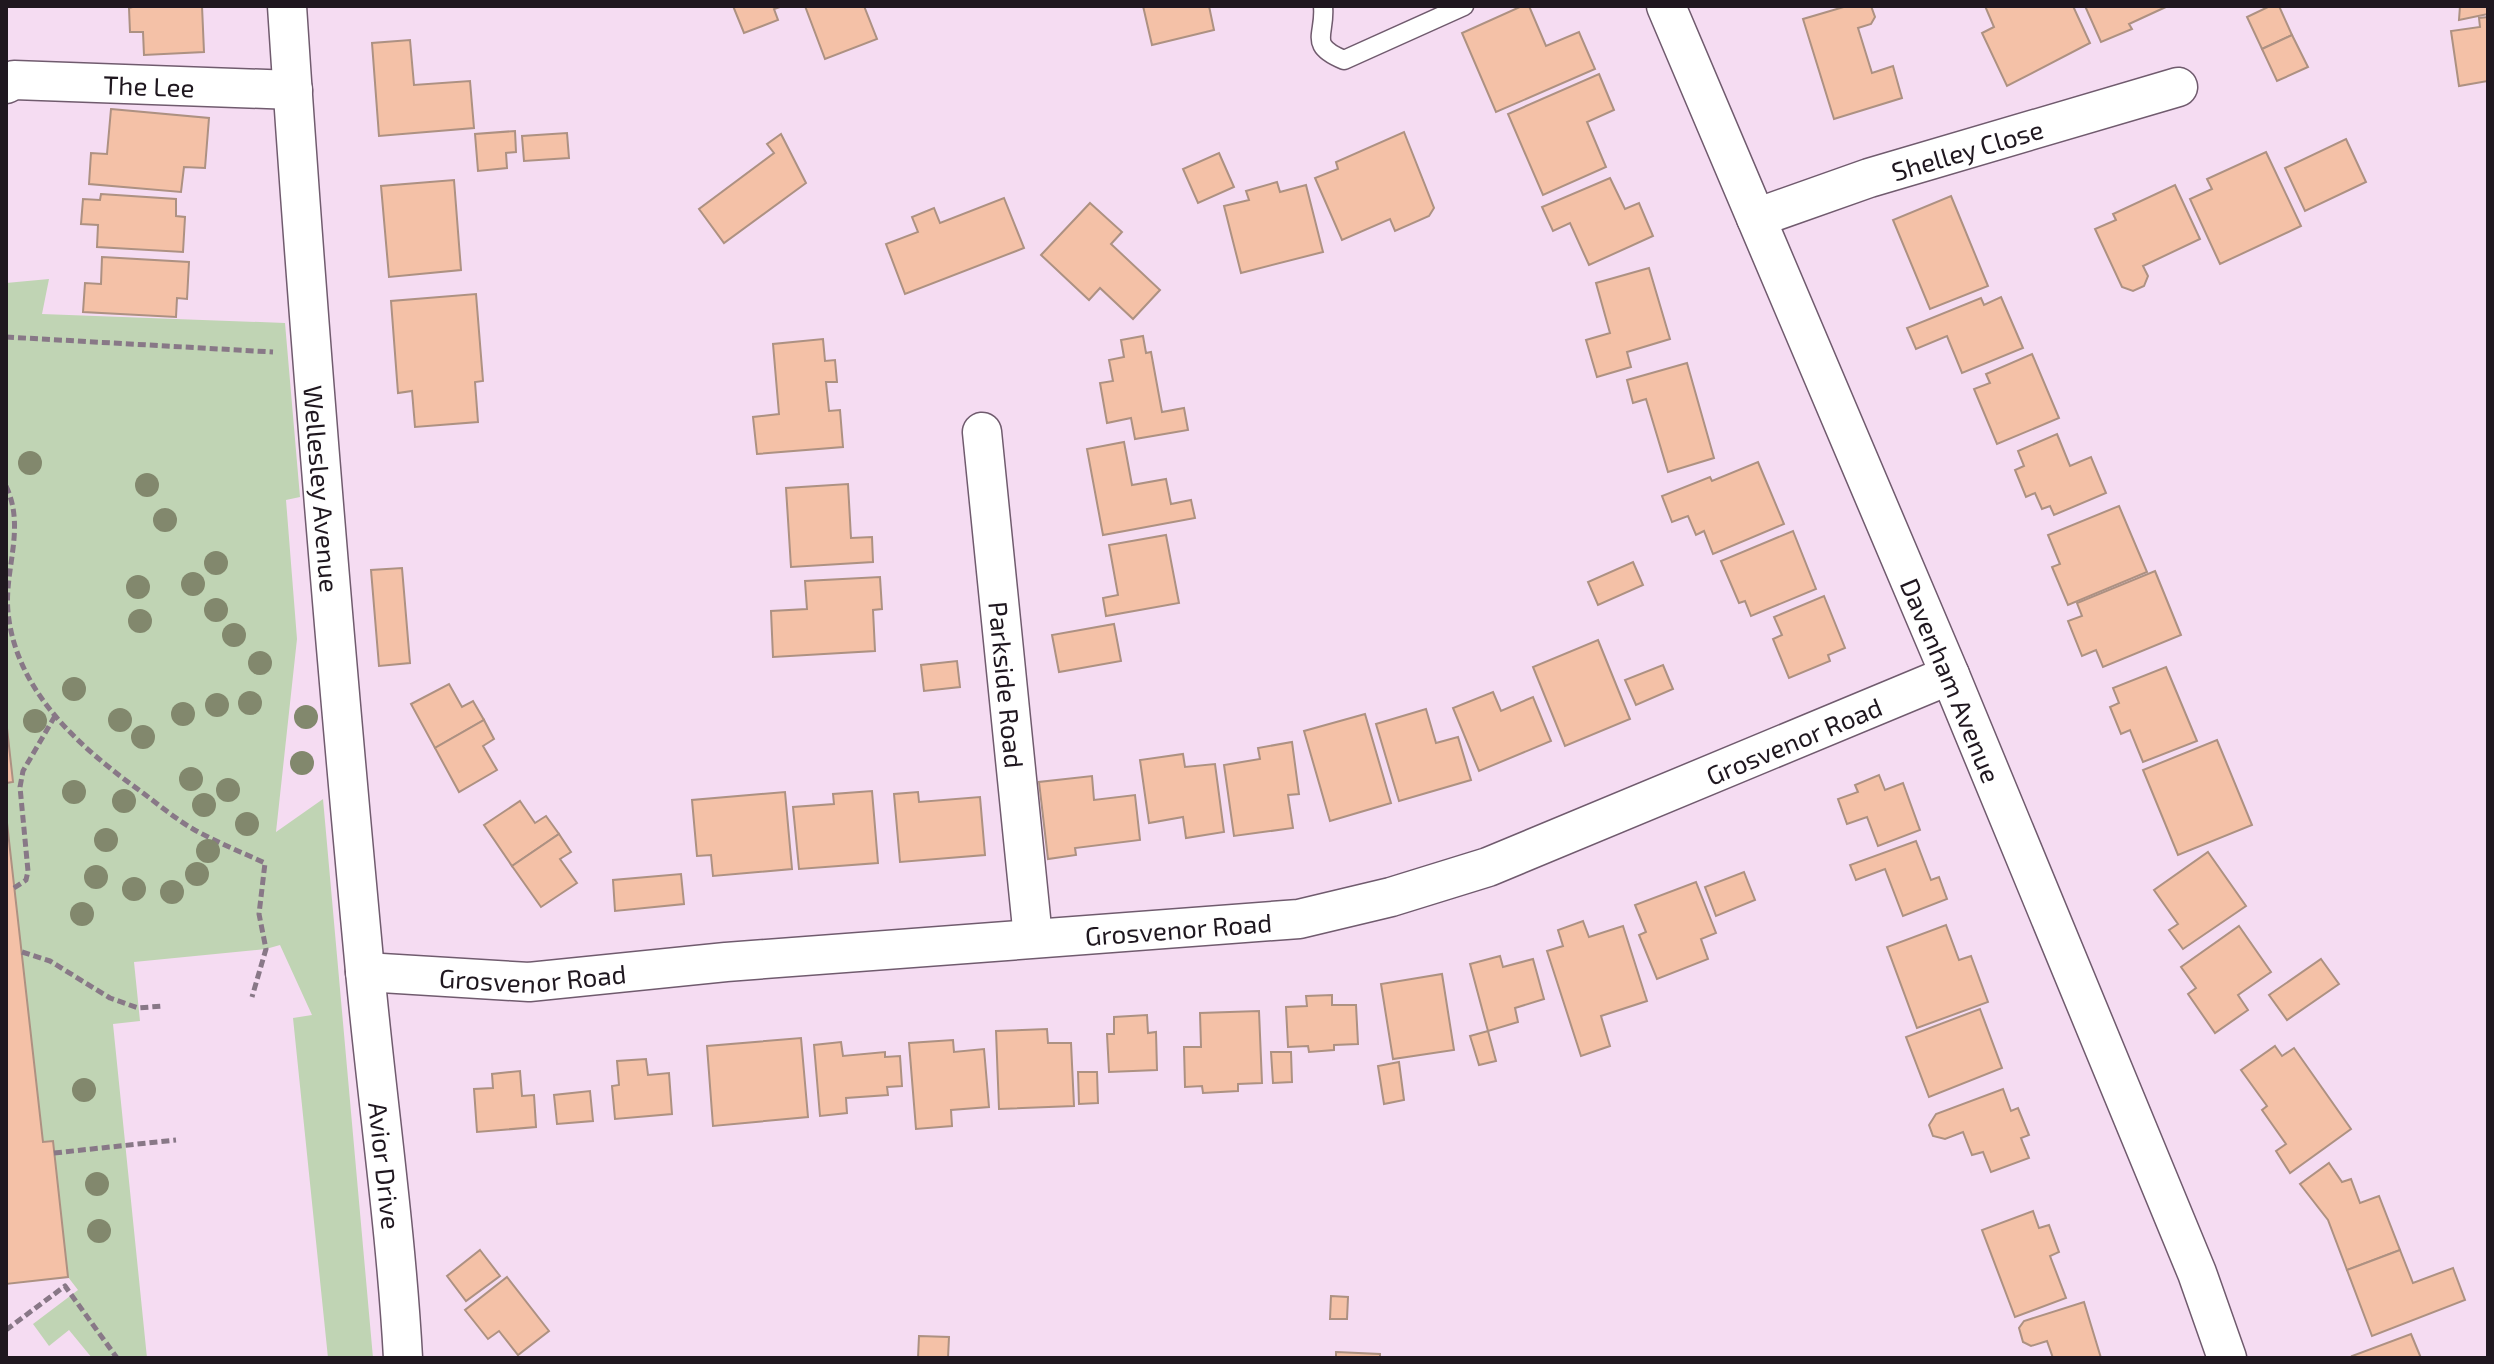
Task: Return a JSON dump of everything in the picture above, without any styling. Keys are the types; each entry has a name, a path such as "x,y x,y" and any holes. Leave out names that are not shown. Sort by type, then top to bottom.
{"street":[{"name":"Wellesley Avenue","path":"287,6 312,355 365,972"},
{"name":"Davenham Avenue","path":"1666,6 1950,675 2197,1273 2227,1358"},
{"name":"The Lee","path":"6,84 14,80 293,90"},
{"name":"Shelley Close","path":"1756,218 1869,178 2178,87"},
{"name":"Parkside Road","path":"982,432 1033,938"},
{"name":"Grosvenor Road","path":"365,972 529,982 726,962 1299,919 1391,897 1488,867 1950,675"},
{"name":"Avior Drive","path":"365,972 406,1356"}],"lane":[{"path":"1323,6 1318,38 1326,53 1344,60 1464,6"}],"path":[{"path":"6,337 312,355"},
{"path":"6,486 15,519 8,610 13,641 24,669 55,716 85,749 108,768 191,828 265,863 259,914 266,949 252,997"},
{"path":"14,888 26,880 28,871 20,787 23,771 55,716"},
{"path":"22,952 50,961 110,998 138,1008 163,1006"},
{"path":"54,1153 176,1140"},
{"path":"6,1330 65,1286 117,1358"}],"green space":[{"path":"49,279 42,314 285,323 300,497 286,500 297,639 276,832 323,799 373,1358 328,1358 293,1018 312,1015 280,945 134,962 140,1021 113,1024 147,1358 92,1358 69,1330 49,1346 33,1324 78,1290 68,1277 53,1142 43,1142 6,815 6,783 13,781 6,719 6,283"}],"building":[{"path":"202,6 204,52 144,55 143,32 130,32 129,8"},
{"path":"733,6 783,6 774,9 778,20 744,33"},
{"path":"805,6 864,6 877,39 825,59"},
{"path":"1143,6 1209,6 1214,30 1152,45"},
{"path":"1522,6 1529,6 1546,46 1579,32 1595,69 1496,112 1462,33"},
{"path":"1847,6 1871,6 1875,17 1871,24 1858,28 1872,73 1893,66 1902,98 1834,119 1803,19"},
{"path":"1985,6 2073,6 2090,43 2007,86 1982,33 1994,27"},
{"path":"2085,6 2168,6 2129,24 2132,29 2101,42"},
{"path":"2270,6 2279,6 2292,35 2262,49 2247,17"},
{"path":"2460,6 2488,6 2488,14 2459,20"},
{"path":"2488,17 2488,81 2459,86 2451,31 2480,27 2479,18"},
{"path":"2292,35 2308,67 2277,81 2262,49"},
{"path":"410,40 414,85 470,81 474,128 379,136 372,43"},
{"path":"1599,74 1614,110 1587,122 1606,167 1543,195 1508,114"},
{"path":"111,109 209,118 205,168 184,167 181,192 89,184 91,153 107,154"},
{"path":"515,131 516,152 506,153 507,168 478,171 475,134"},
{"path":"1404,132 1434,208 1429,216 1395,231 1390,219 1342,240 1315,178 1338,169 1336,162"},
{"path":"567,133 569,158 524,161 522,136"},
{"path":"781,134 806,183 724,243 699,209 774,153 767,144"},
{"path":"2346,139 2366,182 2305,211 2285,168"},
{"path":"2266,152 2301,226 2220,264 2190,199 2212,189 2207,179"},
{"path":"1219,153 1234,187 1198,203 1183,169"},
{"path":"1610,178 1625,209 1639,203 1653,236 1589,265 1570,223 1553,231 1542,207"},
{"path":"454,180 461,270 389,277 381,186"},
{"path":"1277,182 1280,192 1306,185 1323,252 1241,273 1224,206 1249,200 1246,191"},
{"path":"2175,185 2200,239 2143,266 2148,276 2144,286 2133,291 2122,287 2095,229 2116,220 2113,214"},
{"path":"101,194 176,199 176,216 185,217 183,252 97,247 98,225 81,224 83,199 100,200"},
{"path":"1951,196 1988,286 1930,309 1893,220"},
{"path":"1004,198 1024,248 905,294 886,244 918,232 912,217 934,208 940,223"},
{"path":"1090,203 1122,232 1111,244 1160,290 1133,319 1100,288 1089,300 1041,255"},
{"path":"102,257 189,262 187,299 177,298 176,317 83,312 85,283 101,284"},
{"path":"1649,268 1670,339 1627,352 1631,367 1597,377 1586,340 1610,333 1596,283"},
{"path":"476,294 483,381 475,382 478,422 415,427 412,391 398,393 391,301"},
{"path":"2001,297 2023,348 1962,373 1947,336 1916,349 1907,328 1981,298 1984,305"},
{"path":"1143,336 1146,353 1151,352 1162,412 1184,408 1188,430 1135,439 1131,418 1107,423 1100,383 1113,381 1109,360 1124,357 1121,340"},
{"path":"823,339 825,361 835,360 837,382 826,382 829,411 840,410 843,447 757,454 753,417 779,414 773,344"},
{"path":"2032,354 2059,418 1997,444 1974,389 1990,383 1986,374"},
{"path":"1687,363 1714,458 1668,472 1646,399 1633,403 1627,380"},
{"path":"2057,434 2070,466 2091,457 2106,493 2054,515 2050,506 2042,509 2035,493 2026,497 2015,470 2024,466 2018,451"},
{"path":"1124,442 1132,485 1166,479 1171,504 1191,500 1195,518 1103,535 1087,449"},
{"path":"1758,462 1784,524 1713,554 1704,531 1696,535 1688,516 1672,522 1662,496 1710,477 1712,481"},
{"path":"848,484 851,538 872,537 873,562 791,567 786,488"},
{"path":"2119,506 2147,572 2068,605 2052,567 2060,564 2048,535"},
{"path":"1793,531 1816,589 1751,616 1745,601 1739,603 1721,561"},
{"path":"1166,535 1179,603 1106,616 1103,598 1118,595 1109,545"},
{"path":"1633,562 1643,585 1598,605 1588,582"},
{"path":"402,568 410,663 379,666 371,570"},
{"path":"2155,571 2181,635 2103,667 2096,650 2082,656 2068,621 2082,616 2077,603"},
{"path":"880,577 882,609 873,610 875,651 773,657 771,611 807,609 805,581"},
{"path":"1824,596 1845,648 1828,655 1830,661 1789,678 1773,639 1782,635 1774,617"},
{"path":"1114,624 1121,661 1059,672 1052,635"},
{"path":"1598,640 1630,719 1565,746 1533,667"},
{"path":"957,661 960,687 924,691 921,665"},
{"path":"1663,665 1673,689 1636,705 1625,680"},
{"path":"2166,667 2197,741 2143,762 2130,730 2121,734 2110,707 2119,703 2113,688"},
{"path":"449,684 462,707 473,701 484,720 435,748 411,704"},
{"path":"1493,692 1501,711 1533,697 1551,741 1479,771 1453,708"},
{"path":"1426,709 1436,743 1458,737 1471,780 1399,801 1376,724"},
{"path":"1365,714 1391,803 1330,821 1304,731"},
{"path":"6,719 13,782 6,783"},
{"path":"484,720 494,739 483,746 497,770 459,792 435,748"},
{"path":"2217,740 2252,825 2178,855 2143,770"},
{"path":"1292,742 1299,794 1288,795 1293,828 1234,836 1224,765 1260,759 1258,748"},
{"path":"1183,754 1185,767 1215,764 1224,832 1186,838 1183,817 1149,823 1140,760"},
{"path":"1879,775 1885,790 1903,783 1920,830 1878,846 1867,817 1847,824 1838,799 1858,792 1855,785"},
{"path":"1092,776 1094,800 1135,795 1140,840 1075,848 1076,855 1048,859 1039,782"},
{"path":"872,791 878,863 799,869 793,807 834,804 833,794"},
{"path":"785,792 792,869 713,876 711,855 697,856 692,800"},
{"path":"918,792 919,802 980,797 985,855 900,862 894,794"},
{"path":"520,801 535,823 546,816 559,834 512,866 484,825"},
{"path":"6,814 43,1142 53,1141 68,1277 6,1284"},
{"path":"559,834 571,852 560,859 577,883 541,907 512,866"},
{"path":"1916,841 1931,880 1939,877 1947,899 1903,916 1885,869 1856,880 1850,865"},
{"path":"2208,852 2246,906 2183,949 2169,930 2178,924 2154,890"},
{"path":"1744,872 1755,900 1716,916 1705,887"},
{"path":"681,874 684,904 615,911 613,880"},
{"path":"1696,882 1716,933 1701,939 1708,959 1657,979 1639,935 1646,932 1635,905"},
{"path":"1583,921 1589,937 1623,926 1647,1001 1601,1016 1610,1046 1581,1056 1547,951 1563,946 1558,930"},
{"path":"1946,925 1959,960 1971,956 1988,1002 1917,1028 1887,947"},
{"path":"2239,926 2271,972 2238,995 2248,1010 2215,1033 2188,994 2196,988 2181,967"},
{"path":"1500,956 1503,967 1533,959 1544,999 1515,1008 1518,1022 1488,1031 1470,964"},
{"path":"2321,959 2339,984 2287,1020 2269,995"},
{"path":"1442,974 1454,1050 1393,1059 1381,984"},
{"path":"1332,995 1332,1005 1356,1005 1358,1044 1334,1045 1334,1050 1309,1052 1308,1046 1288,1047 1286,1007 1307,1006 1306,996"},
{"path":"1980,1009 2002,1068 1929,1097 1906,1037"},
{"path":"1259,1011 1262,1083 1238,1084 1238,1091 1203,1093 1202,1086 1185,1087 1184,1047 1201,1047 1200,1013"},
{"path":"1147,1015 1148,1033 1156,1032 1157,1070 1109,1072 1107,1034 1114,1034 1114,1017"},
{"path":"1047,1029 1048,1043 1071,1043 1074,1106 999,1109 996,1031"},
{"path":"1488,1031 1496,1061 1479,1065 1470,1036"},
{"path":"801,1038 808,1117 713,1126 707,1046"},
{"path":"953,1040 954,1052 984,1049 989,1107 951,1110 952,1126 916,1129 909,1043"},
{"path":"841,1042 843,1056 885,1052 885,1057 900,1056 902,1086 887,1087 888,1095 846,1098 847,1113 820,1116 814,1045"},
{"path":"2275,1046 2282,1056 2294,1048 2351,1129 2290,1173 2276,1151 2286,1144 2262,1110 2267,1106 2241,1070"},
{"path":"1271,1052 1291,1052 1292,1082 1273,1083"},
{"path":"646,1059 648,1075 669,1073 672,1114 615,1119 612,1086 619,1085 617,1061"},
{"path":"1399,1062 1404,1100 1384,1104 1378,1066"},
{"path":"520,1071 522,1096 534,1095 536,1127 477,1132 474,1089 493,1088 492,1074"},
{"path":"1078,1072 1097,1072 1098,1103 1079,1104"},
{"path":"2003,1089 2011,1111 2018,1108 2029,1135 2021,1138 2029,1158 1991,1172 1983,1152 1972,1155 1963,1132 1945,1139 1933,1136 1929,1125 1936,1114"},
{"path":"590,1091 593,1121 557,1124 554,1095"},
{"path":"2329,1163 2342,1182 2351,1179 2360,1203 2379,1196 2400,1250 2347,1270 2328,1220 2300,1184"},
{"path":"2033,1211 2039,1228 2049,1225 2059,1252 2050,1256 2066,1298 2015,1317 1982,1230"},
{"path":"480,1250 500,1276 466,1301 447,1276"},
{"path":"2400,1250 2413,1283 2453,1268 2465,1300 2372,1336 2347,1270"},
{"path":"507,1277 549,1331 518,1355 499,1331 488,1339 465,1310"},
{"path":"1331,1296 1348,1297 1347,1319 1330,1319"},
{"path":"2084,1302 2101,1358 2053,1358 2047,1341 2031,1346 2023,1342 2019,1328 2024,1321"},
{"path":"2411,1334 2421,1358 2352,1356"},
{"path":"919,1336 949,1337 948,1358 918,1358"},
{"path":"1336,1352 1380,1354 1380,1358 1336,1358"}]}
